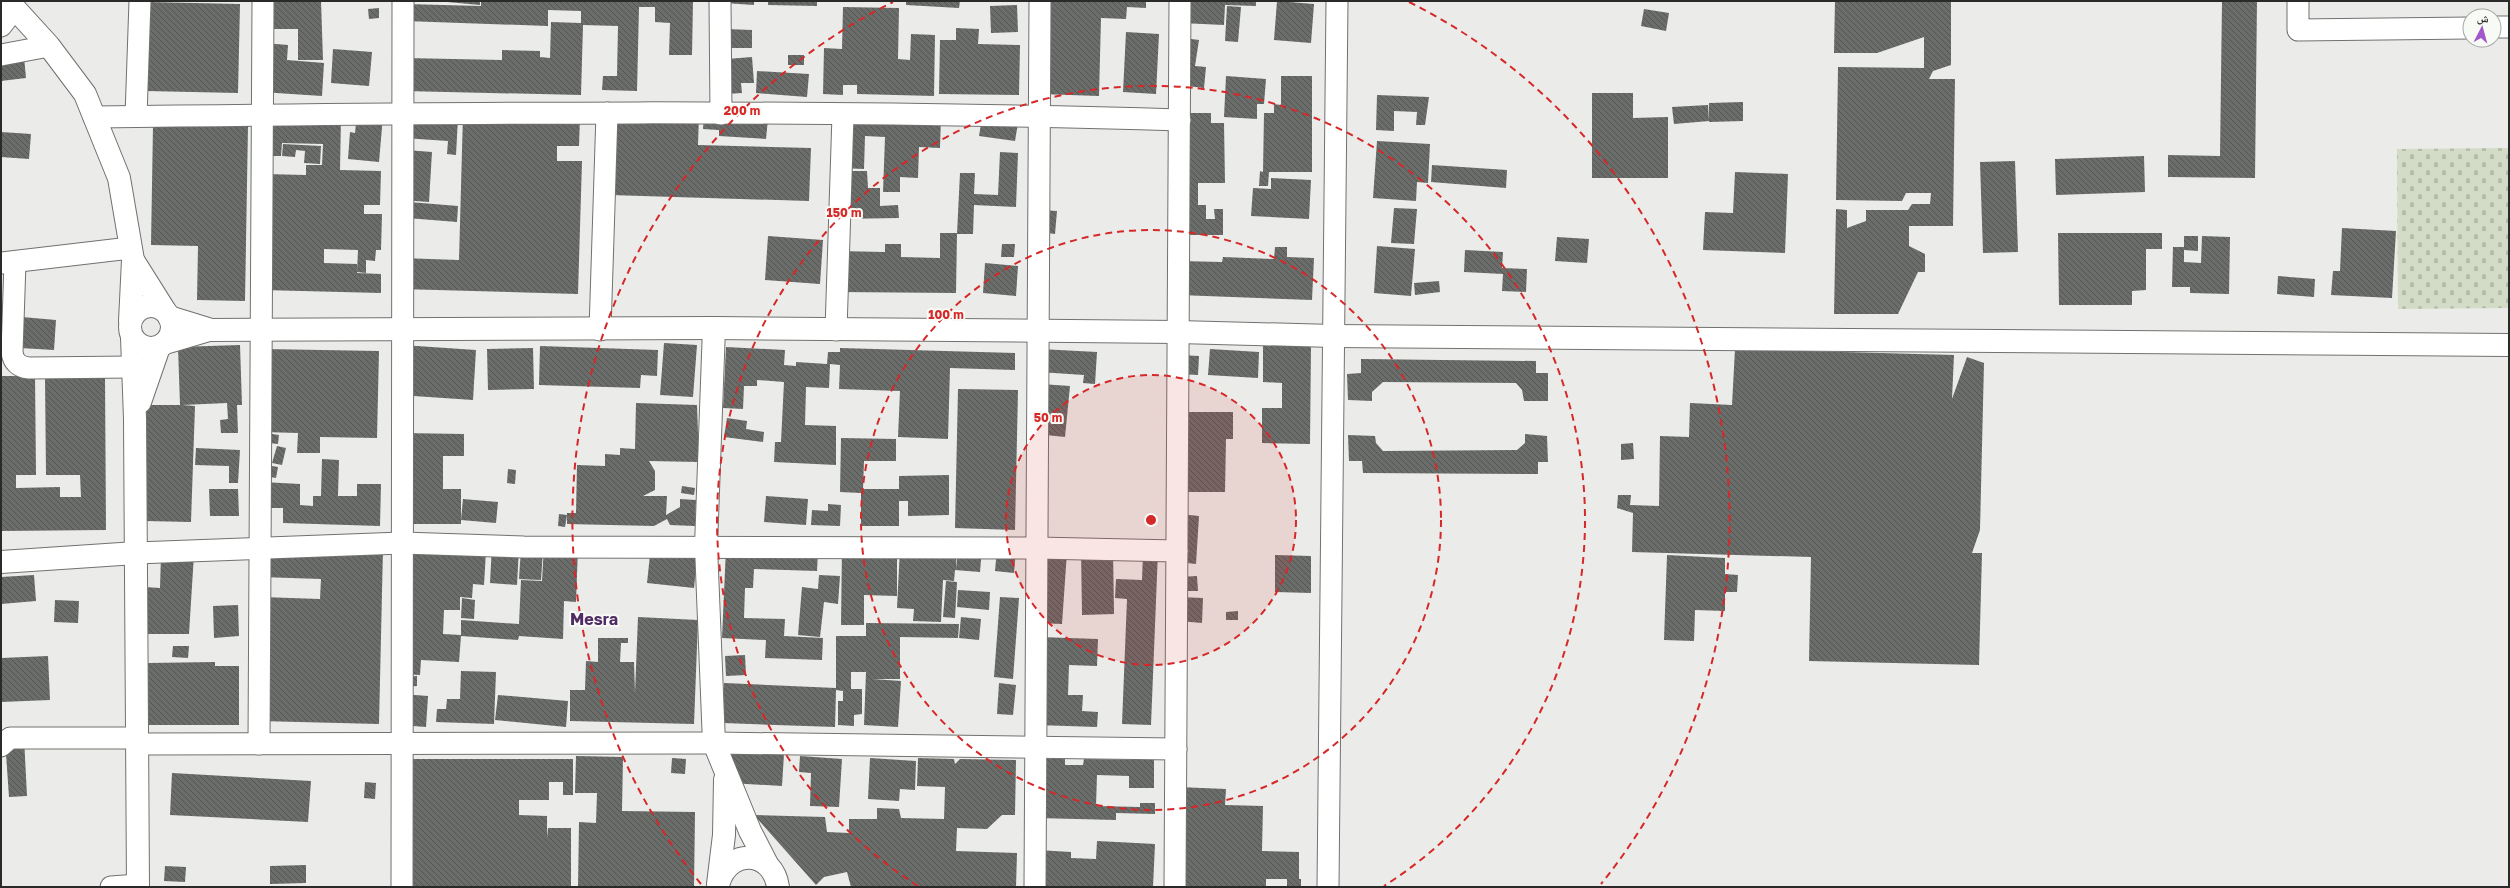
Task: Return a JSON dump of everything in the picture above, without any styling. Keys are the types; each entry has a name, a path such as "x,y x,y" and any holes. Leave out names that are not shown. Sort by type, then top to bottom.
{"main road":[{"path":"11,4 49,46 85,94 118,178 132,254 131,329 135,419 138,886"},
{"path":"132,254 167,314 172,330 162,345 143,389 135,419"},
{"path":"131,329 138,310 152,306 167,314 209,330"},
{"path":"131,329 144,347 162,345 209,330 600,330 714,328 1178,332 1334,336 2509,345"},
{"path":"714,328 706,546 714,743 750,831 777,880"},
{"path":"1,562 136,553"},
{"path":"718,885 724,835 725,770"},
{"path":"718,885 723,871 733,862 750,858 777,880"}],"street":[{"path":"136,116 140,1"},
{"path":"259,744 263,330 263,1"},
{"path":"402,887 403,1"},
{"path":"720,1 722,114"},
{"path":"1035,887 1037,748 1040,1"},
{"path":"1175,887 1180,1"},
{"path":"1328,887 1337,1"},
{"path":"2298,1 2298,30 2462,28"},
{"path":"1,26 11,4"},
{"path":"1,55 49,46"},
{"path":"94,117 403,112 1040,116 1180,120"},
{"path":"600,330 607,113"},
{"path":"836,330 843,115"},
{"path":"132,254 8,262 12,352 13,357 19,366 29,368 133,367"},
{"path":"136,553 402,543 524,547 706,546 1037,548 1178,552"},
{"path":"1,746 10,738 259,744 714,743 1176,749"},
{"path":"111,887 138,886"}],"green space":[{"path":"2509,148 2509,308 2398,309 2397,149"}],"building":[{"path":"262,1 321,1 323,60 298,60 298,29 262,29"},
{"path":"436,1 480,1 480,5"},
{"path":"481,1 693,1 692,55 669,55 670,23 655,22 655,7 639,7 637,91 602,90 603,76 617,76 618,26 583,25 581,95 404,91 405,58 502,60 502,50 540,51 540,57 550,58 551,22 581,23 581,11 548,10 548,26 405,21 405,4 481,6"},
{"path":"725,1 754,1 754,5 724,3"},
{"path":"768,1 817,1 817,6 768,5"},
{"path":"906,1 960,1 959,8 906,5"},
{"path":"1042,1 1146,1 1146,8 1127,7 1126,19 1101,18 1099,96 1040,94"},
{"path":"1182,1 1256,1 1256,6 1225,5 1224,25 1181,23"},
{"path":"1277,1 1314,4 1311,43 1274,40"},
{"path":"1835,1 1951,1 1951,65 1933,71 1929,79 1955,79 1953,226 1909,226 1909,246 1925,254 1925,272 1918,272 1898,314 1834,314 1836,209 1847,210 1847,228 1866,221 1866,210 1908,210 1912,204 1930,204 1931,193 1906,193 1902,201 1836,200 1838,67 1924,68 1924,37 1877,53 1834,53"},
{"path":"2222,1 2257,1 2255,178 2168,177 2168,155 2220,156"},
{"path":"147,2 240,4 238,93 146,91"},
{"path":"1017,5 1018,32 991,33 990,6"},
{"path":"1227,6 1241,7 1238,42 1225,41"},
{"path":"843,7 899,8 898,59 910,60 911,34 935,35 934,96 857,94 857,85 843,85 843,95 823,94 824,48 842,49"},
{"path":"379,8 379,18 369,19 368,9"},
{"path":"1644,9 1669,13 1666,31 1641,26"},
{"path":"956,28 979,29 978,44 1020,45 1019,95 939,94 940,40 956,40"},
{"path":"726,29 752,30 752,48 726,48"},
{"path":"1126,32 1159,34 1156,94 1123,92"},
{"path":"1184,38 1199,40 1195,66 1206,67 1204,88 1178,85"},
{"path":"264,43 288,45 287,60 324,63 322,96 261,92"},
{"path":"333,49 372,52 369,86 331,83"},
{"path":"788,55 804,55 804,65 788,65"},
{"path":"24,57 26,78 1,81 1,59"},
{"path":"752,57 754,83 741,83 742,93 726,94 727,59"},
{"path":"757,71 809,74 807,97 756,93"},
{"path":"1226,76 1266,79 1264,104 1257,104 1257,119 1224,117"},
{"path":"1281,76 1312,76 1312,172 1269,172 1268,186 1259,186 1260,171 1263,172 1264,113 1274,113 1274,104 1281,105"},
{"path":"1592,93 1633,93 1633,118 1668,117 1668,178 1592,178"},
{"path":"1377,95 1429,97 1425,125 1416,125 1417,112 1394,111 1394,131 1376,130"},
{"path":"1743,102 1743,121 1709,122 1709,103"},
{"path":"1708,105 1709,121 1674,124 1672,107"},
{"path":"612,112 699,115 698,145 811,148 809,201 610,195"},
{"path":"1178,113 1211,113 1211,123 1224,123 1225,183 1198,183 1198,205 1206,205 1206,219 1215,219 1214,209 1223,209 1223,235 1179,235"},
{"path":"357,114 383,116 379,162 348,159 350,132 355,133"},
{"path":"405,114 458,118 456,155 447,154 448,141 403,138"},
{"path":"463,114 580,117 579,146 557,146 557,161 582,161 578,294 400,289 401,258 459,260"},
{"path":"704,114 768,119 766,139 719,136 719,130 703,129"},
{"path":"840,114 941,117 940,148 919,147 918,178 900,177 900,192 883,192 885,137 865,136 864,169 839,168"},
{"path":"263,115 341,117 340,170 381,171 380,205 364,205 364,214 382,214 381,250 376,250 375,261 366,260 366,273 357,273 381,274 381,293 262,290 264,174 306,175 306,165 322,165 323,144 282,143 281,156 262,156","holes":["324,249 358,250 357,272 357,264 324,263"]},
{"path":"982,118 1018,123 1015,141 979,136"},
{"path":"153,125 248,126 245,301 197,300 198,246 151,245"},
{"path":"1,132 31,134 29,159 1,157"},
{"path":"1377,141 1430,144 1428,183 1417,182 1416,201 1373,198"},
{"path":"283,144 321,146 320,164 304,163 305,151 296,150 295,157 282,156"},
{"path":"406,150 432,152 429,202 402,200"},
{"path":"1000,152 1018,153 1016,207 974,205 973,234 957,234 960,173 975,173 974,194 998,195"},
{"path":"2144,156 2145,192 2056,195 2055,159"},
{"path":"2015,161 2018,252 1983,253 1980,162"},
{"path":"1432,165 1507,170 1506,188 1431,182"},
{"path":"839,171 867,171 868,188 880,188 880,206 898,205 899,218 840,219"},
{"path":"1735,172 1788,174 1785,253 1703,250 1705,212 1733,213"},
{"path":"1271,178 1311,180 1309,219 1251,216 1253,188 1271,189"},
{"path":"409,202 458,206 457,222 407,218"},
{"path":"1394,208 1417,209 1414,244 1391,243"},
{"path":"1041,210 1057,211 1055,234 1039,232"},
{"path":"2342,228 2396,231 2392,298 2331,295 2333,271 2340,271"},
{"path":"940,233 957,233 956,293 838,292 838,251 885,252 885,244 901,244 901,257 940,258"},
{"path":"2058,233 2162,233 2162,249 2146,249 2146,290 2132,291 2132,305 2059,305"},
{"path":"768,236 823,240 820,284 765,280"},
{"path":"2184,236 2198,236 2198,251 2184,250 2184,262 2201,263 2202,236 2230,237 2229,294 2190,293 2190,287 2172,287 2173,247 2184,247"},
{"path":"1557,237 1589,239 1587,263 1555,261"},
{"path":"1002,244 1015,244 1014,257 1001,257"},
{"path":"1377,246 1415,249 1411,296 1374,293"},
{"path":"1275,247 1287,247 1287,257 1314,258 1312,300 1179,295 1180,261 1222,262 1223,257 1274,259"},
{"path":"1465,250 1503,252 1502,268 1527,269 1526,292 1502,291 1503,274 1464,272"},
{"path":"985,263 1018,266 1016,296 983,293"},
{"path":"2278,276 2315,279 2314,297 2277,294"},
{"path":"1439,281 1440,292 1415,295 1414,283"},
{"path":"22,317 56,320 54,350 20,348"},
{"path":"664,343 697,345 693,397 660,395"},
{"path":"1263,344 1311,344 1310,444 1262,443 1262,408 1282,408 1282,383 1263,382"},
{"path":"240,345 242,405 237,405 238,433 221,433 220,420 228,419 227,403 182,405 195,406 191,522 145,521 146,405 180,405 178,347"},
{"path":"402,345 476,350 473,400 399,395"},
{"path":"540,346 658,350 657,376 641,375 640,388 539,385"},
{"path":"726,347 785,350 784,365 796,366 796,362 827,364 828,352 840,352 840,348 1015,353 1015,370 950,368 948,439 898,437 900,391 839,389 840,365 830,364 829,388 806,387 805,425 836,426 836,465 774,462 775,442 781,442 784,382 757,380 757,386 744,386 743,409 723,408"},
{"path":"533,348 534,389 488,390 487,349"},
{"path":"264,349 379,351 377,438 320,437 320,453 297,453 298,433 263,432"},
{"path":"1040,349 1097,352 1095,384 1083,383 1084,375 1039,372"},
{"path":"1210,349 1259,352 1258,378 1208,375"},
{"path":"1735,349 1954,355 1952,399 1967,357 1984,363 1980,530 1972,553 1982,553 1979,665 1809,661 1811,557 1632,552 1633,513 1617,508 1618,495 1631,495 1630,505 1659,506 1660,436 1689,437 1690,403 1732,405"},
{"path":"1180,355 1199,356 1198,375 1179,374"},
{"path":"1361,359 1536,361 1536,373 1548,373 1548,401 1524,401 1522,390 1516,383 1383,382 1372,392 1372,401 1348,400 1347,374 1361,373"},
{"path":"2,376 35,376 36,475 16,475 16,488 60,487 60,497 81,497 80,475 46,475 45,378 105,377 106,530 1,531"},
{"path":"1041,384 1070,386 1065,437 1036,434"},
{"path":"958,389 1018,390 1015,530 955,528"},
{"path":"636,403 697,405 699,462 649,461 655,471 655,490 643,496 667,496 666,515 680,507 680,499 696,500 695,526 670,525 667,519 654,526 567,524 567,513 576,513 577,465 605,466 605,454 620,455 620,448 635,449"},
{"path":"1179,412 1233,412 1233,439 1226,439 1225,492 1179,492"},
{"path":"727,418 747,421 746,429 764,432 763,442 724,437"},
{"path":"266,433 279,435 278,444 269,443 266,465 278,467 276,478 260,475"},
{"path":"401,433 464,434 464,456 443,456 443,489 461,489 461,524 401,524"},
{"path":"1525,434 1547,436 1548,462 1538,462 1538,474 1363,473 1362,461 1349,461 1348,435 1375,436 1376,443 1383,451 1517,450 1525,443"},
{"path":"841,438 896,439 896,461 864,461 863,489 899,489 899,476 949,475 949,515 908,516 908,501 899,501 899,526 861,526 861,493 840,492"},
{"path":"1633,443 1634,459 1621,460 1621,444"},
{"path":"277,446 286,448 282,465 272,463"},
{"path":"196,448 240,450 238,483 229,483 229,466 195,465"},
{"path":"322,459 339,460 338,496 357,496 357,484 381,484 380,526 283,523 283,508 262,508 262,482 300,484 300,505 313,506 313,496 321,496"},
{"path":"508,469 516,470 515,484 507,483"},
{"path":"682,486 695,488 694,495 681,493"},
{"path":"209,489 238,489 239,516 210,516"},
{"path":"766,496 808,499 806,525 764,522"},
{"path":"463,499 498,502 496,523 461,520"},
{"path":"828,504 841,505 840,526 811,525 812,510 828,511"},
{"path":"559,514 567,515 565,527 558,526"},
{"path":"1180,514 1199,516 1196,564 1177,562"},
{"path":"492,545 519,547 517,585 490,583"},
{"path":"262,546 383,549 379,724 259,721 262,597 320,599 321,579 261,577"},
{"path":"403,546 486,551 484,585 473,584 472,598 460,597 460,610 444,610 443,634 461,635 461,620 519,624 521,580 542,581 544,546 578,548 576,602 564,601 563,639 519,636 518,640 461,636 459,662 421,660 420,675 401,674"},
{"path":"958,546 982,548 980,572 955,570 954,581 943,580 941,622 913,621 914,609 897,608 900,548 956,551 956,569"},
{"path":"842,547 897,558 897,596 864,595 864,625 841,625"},
{"path":"521,548 543,550 541,580 519,579"},
{"path":"698,548 694,588 647,583 650,555"},
{"path":"726,548 818,551 817,571 754,569 753,588 745,588 744,618 785,619 784,636 823,638 822,660 765,658 766,640 722,638"},
{"path":"997,549 1016,550 1014,573 995,571"},
{"path":"1113,549 1114,614 1082,615 1081,550"},
{"path":"1042,550 1067,552 1062,624 1037,623"},
{"path":"1143,551 1158,551 1151,725 1122,724 1127,599 1115,598 1116,579 1142,580"},
{"path":"161,554 194,554 189,634 144,634 145,587 160,588"},
{"path":"1275,555 1311,556 1311,593 1275,592"},
{"path":"1667,555 1725,558 1725,574 1738,575 1737,592 1725,592 1725,611 1695,610 1694,641 1664,640"},
{"path":"34,575 36,601 1,604 1,577"},
{"path":"819,575 840,576 838,604 824,602 820,637 798,635 802,587 818,589"},
{"path":"1197,576 1198,591 1180,591 1179,577"},
{"path":"946,581 957,582 955,618 943,617"},
{"path":"958,590 990,592 989,610 957,607"},
{"path":"1000,597 1019,598 1013,679 994,677"},
{"path":"1180,597 1203,598 1202,623 1179,621"},
{"path":"462,598 475,600 474,619 461,618"},
{"path":"55,600 79,601 78,623 54,622"},
{"path":"238,605 239,636 214,638 213,606"},
{"path":"1238,611 1238,620 1226,620 1226,612"},
{"path":"638,617 698,620 694,724 570,721 570,690 585,690 586,661 598,662 598,638 628,638 628,643 621,643 620,662 634,662 635,693"},
{"path":"961,617 981,619 979,640 959,638"},
{"path":"866,623 959,624 958,638 900,637 900,679 873,679 901,681 898,727 864,725 866,672 851,672 851,689 862,689 862,714 854,715 854,726 838,725 838,701 843,701 843,691 836,690 835,727 723,723 724,683 836,688 836,636 866,636"},
{"path":"1040,637 1098,639 1097,666 1069,665 1068,695 1083,695 1082,711 1098,712 1097,727 1037,725"},
{"path":"173,646 189,646 188,658 172,657"},
{"path":"745,655 746,675 726,676 725,656"},
{"path":"48,656 50,700 1,702 1,658"},
{"path":"215,662 215,666 239,666 239,725 148,725 148,663"},
{"path":"461,671 496,672 494,724 436,722 437,709 446,709 447,699 460,699"},
{"path":"417,676 417,686 403,687 402,677"},
{"path":"999,683 1016,685 1013,715 997,714"},
{"path":"402,694 428,696 426,727 400,725"},
{"path":"498,695 568,701 566,727 495,720"},
{"path":"24,738 27,796 9,797 5,739"},
{"path":"732,750 784,754 782,786 729,783"},
{"path":"576,756 623,757 622,811 695,812 694,887 578,887 579,822 596,823 597,793 575,793"},
{"path":"800,756 842,759 839,807 810,806 811,773 799,772"},
{"path":"672,758 686,759 685,774 671,773"},
{"path":"870,758 916,761 915,790 900,789 899,801 868,799"},
{"path":"918,758 954,759 955,764 960,759 1016,760 1015,815 1002,815 987,829 957,828 956,851 1017,853 1016,887 851,887 847,872 824,877 816,885 754,815 825,817 827,832 849,833 849,819 877,819 877,808 899,809 901,818 944,819 945,787 917,786"},
{"path":"402,759 573,759 573,795 563,795 563,782 549,782 549,800 519,800 519,815 547,816 547,838 548,828 571,828 571,887 402,887"},
{"path":"1038,759 1065,759 1065,765 1083,765 1084,759 1154,760 1154,788 1129,788 1129,776 1097,775 1096,806 1140,807 1140,803 1155,803 1155,814 1116,813 1116,820 1037,818"},
{"path":"172,773 311,781 308,822 170,815"},
{"path":"365,782 376,783 375,799 364,798"},
{"path":"1178,787 1226,789 1225,805 1263,806 1262,851 1299,852 1299,879 1301,879 1301,886 1287,886 1287,879 1266,879 1266,887 1175,887"},
{"path":"1097,841 1155,844 1153,887 1035,887 1037,850 1071,852 1071,858 1096,859"},
{"path":"306,865 306,883 270,884 270,866"},
{"path":"165,866 186,867 185,882 164,881"}],"district":[{"name":"Mesra","path":"594,619"}]}
